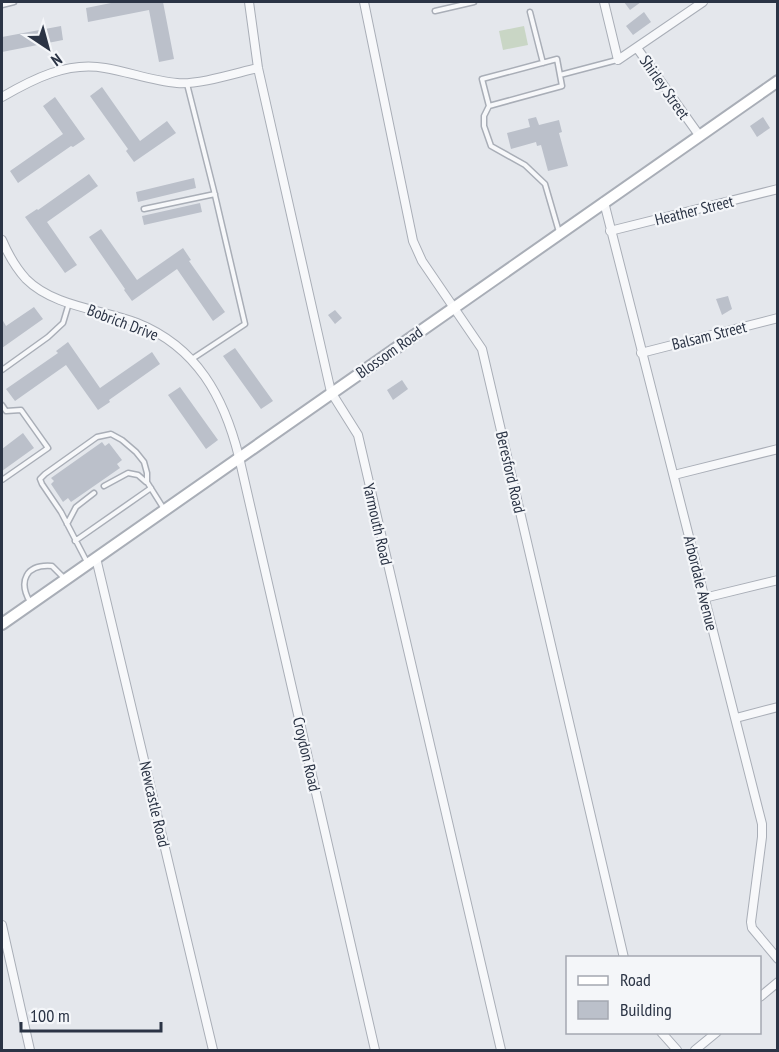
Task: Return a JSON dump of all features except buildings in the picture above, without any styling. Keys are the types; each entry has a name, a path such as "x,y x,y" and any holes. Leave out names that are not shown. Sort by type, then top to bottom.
{"street":[{"name":"Yarmouth Road","path":"249,2 258,68 331,392 358,435 501,1050"},
{"name":"Beresford Road","path":"364,2 413,241 422,261 482,349 624,956"},
{"name":"Shirley Street","path":"604,2 618,60 637,48 699,135"},
{"path":"637,48 703,2"},
{"path":"2,97 42,76 83,66 186,83 258,68"},
{"name":"Blossom Road","path":"2,623 777,81"},
{"name":"Heather Street","path":"610,231 777,189"},
{"name":"Arbordale Avenue","path":"604,202 736,718 762,830 752,928 777,959"},
{"name":"Bobrich Drive","path":"2,240 27,280 45,293 139,324 168,339 191,360 221,401 239,457"},
{"name":"Balsam Street","path":"641,353 777,318"},
{"path":"674,475 777,449"},
{"name":"Croydon Road","path":"239,457 375,1050"},
{"name":"Newcastle Road","path":"92,561 213,1050"},
{"path":"704,598 777,580"},
{"path":"736,718 777,707"},
{"path":"2,925 30,1050"},
{"path":"761,995 777,982"},
{"path":"663,1034 677,1050"},
{"path":"695,1050 715,1034"}],"lane":[{"path":"2,5 14,2"},
{"path":"435,11 474,2"},
{"path":"531,12 543,63"},
{"path":"489,106 562,86 557,59 482,79 489,106 484,116 484,126 491,146 525,165 545,184 560,232"},
{"path":"560,75 618,60"},
{"path":"186,83 215,194 244,324 191,360"},
{"path":"144,209 215,194"},
{"path":"2,370 48,337 63,323 69,302"},
{"path":"2,405 6,411 21,410 48,448 2,480"},
{"path":"92,561 75,541 61,512 40,479 96,437 111,434 122,440 144,462 147,482"},
{"path":"104,486 128,473 138,475 147,482 165,510"},
{"path":"75,541 151,488"},
{"path":"67,524 76,507 94,493"},
{"path":"31,604 23,588 24,579 36,567 52,566 65,580"}],"green space":[{"path":"524,26 528,45 503,50 499,31"}]}
